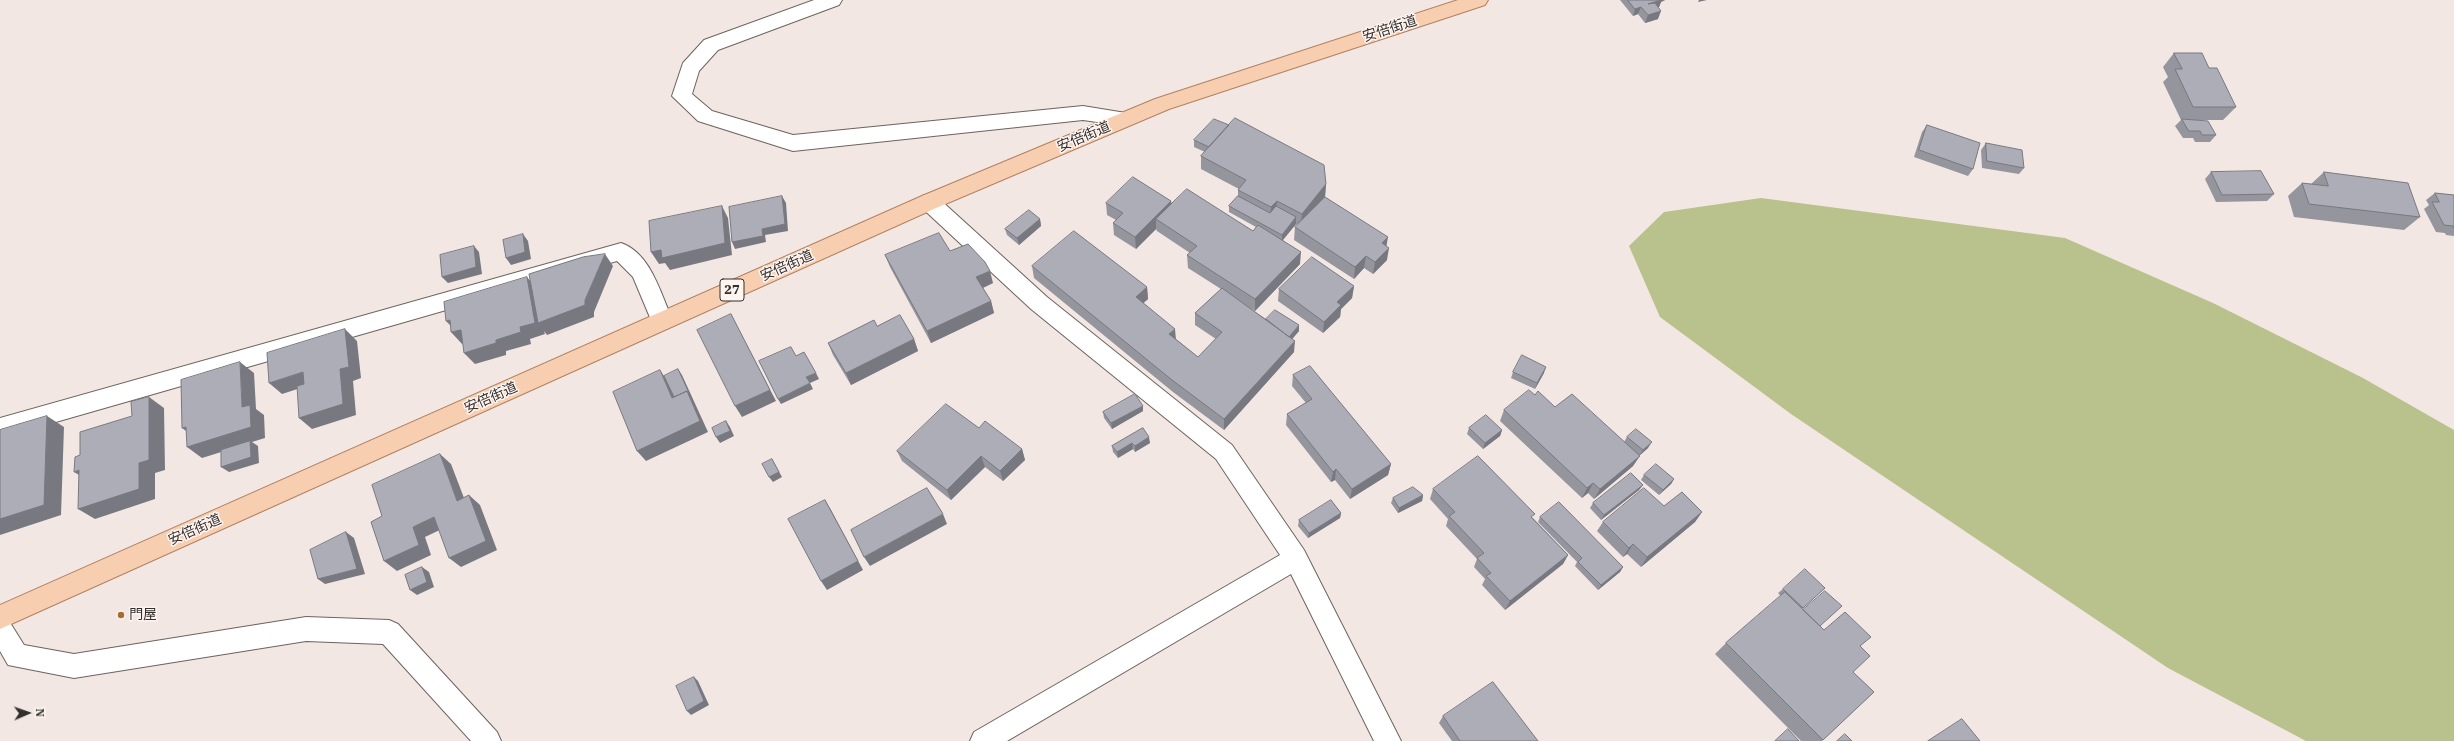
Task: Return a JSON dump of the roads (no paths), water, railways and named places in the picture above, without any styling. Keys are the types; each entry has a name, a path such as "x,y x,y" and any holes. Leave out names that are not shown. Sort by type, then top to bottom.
{"main road":[{"name":"安倍街道","path":"0,617 929,202 1125,119 1162,104 1479,0"}],"street":[{"path":"833,0 711,45 690,68 682,96 705,116 793,143 1083,113 1125,119"},
{"path":"929,202 1039,303 1224,452 1296,558 1388,741"},
{"path":"0,428 622,251 641,272 662,321"},
{"path":"983,741 1296,558"},
{"path":"0,629 17,656 74,666 306,629 389,632 488,741"}],"place":[{"name":"門屋","path":"121,615"}]}
